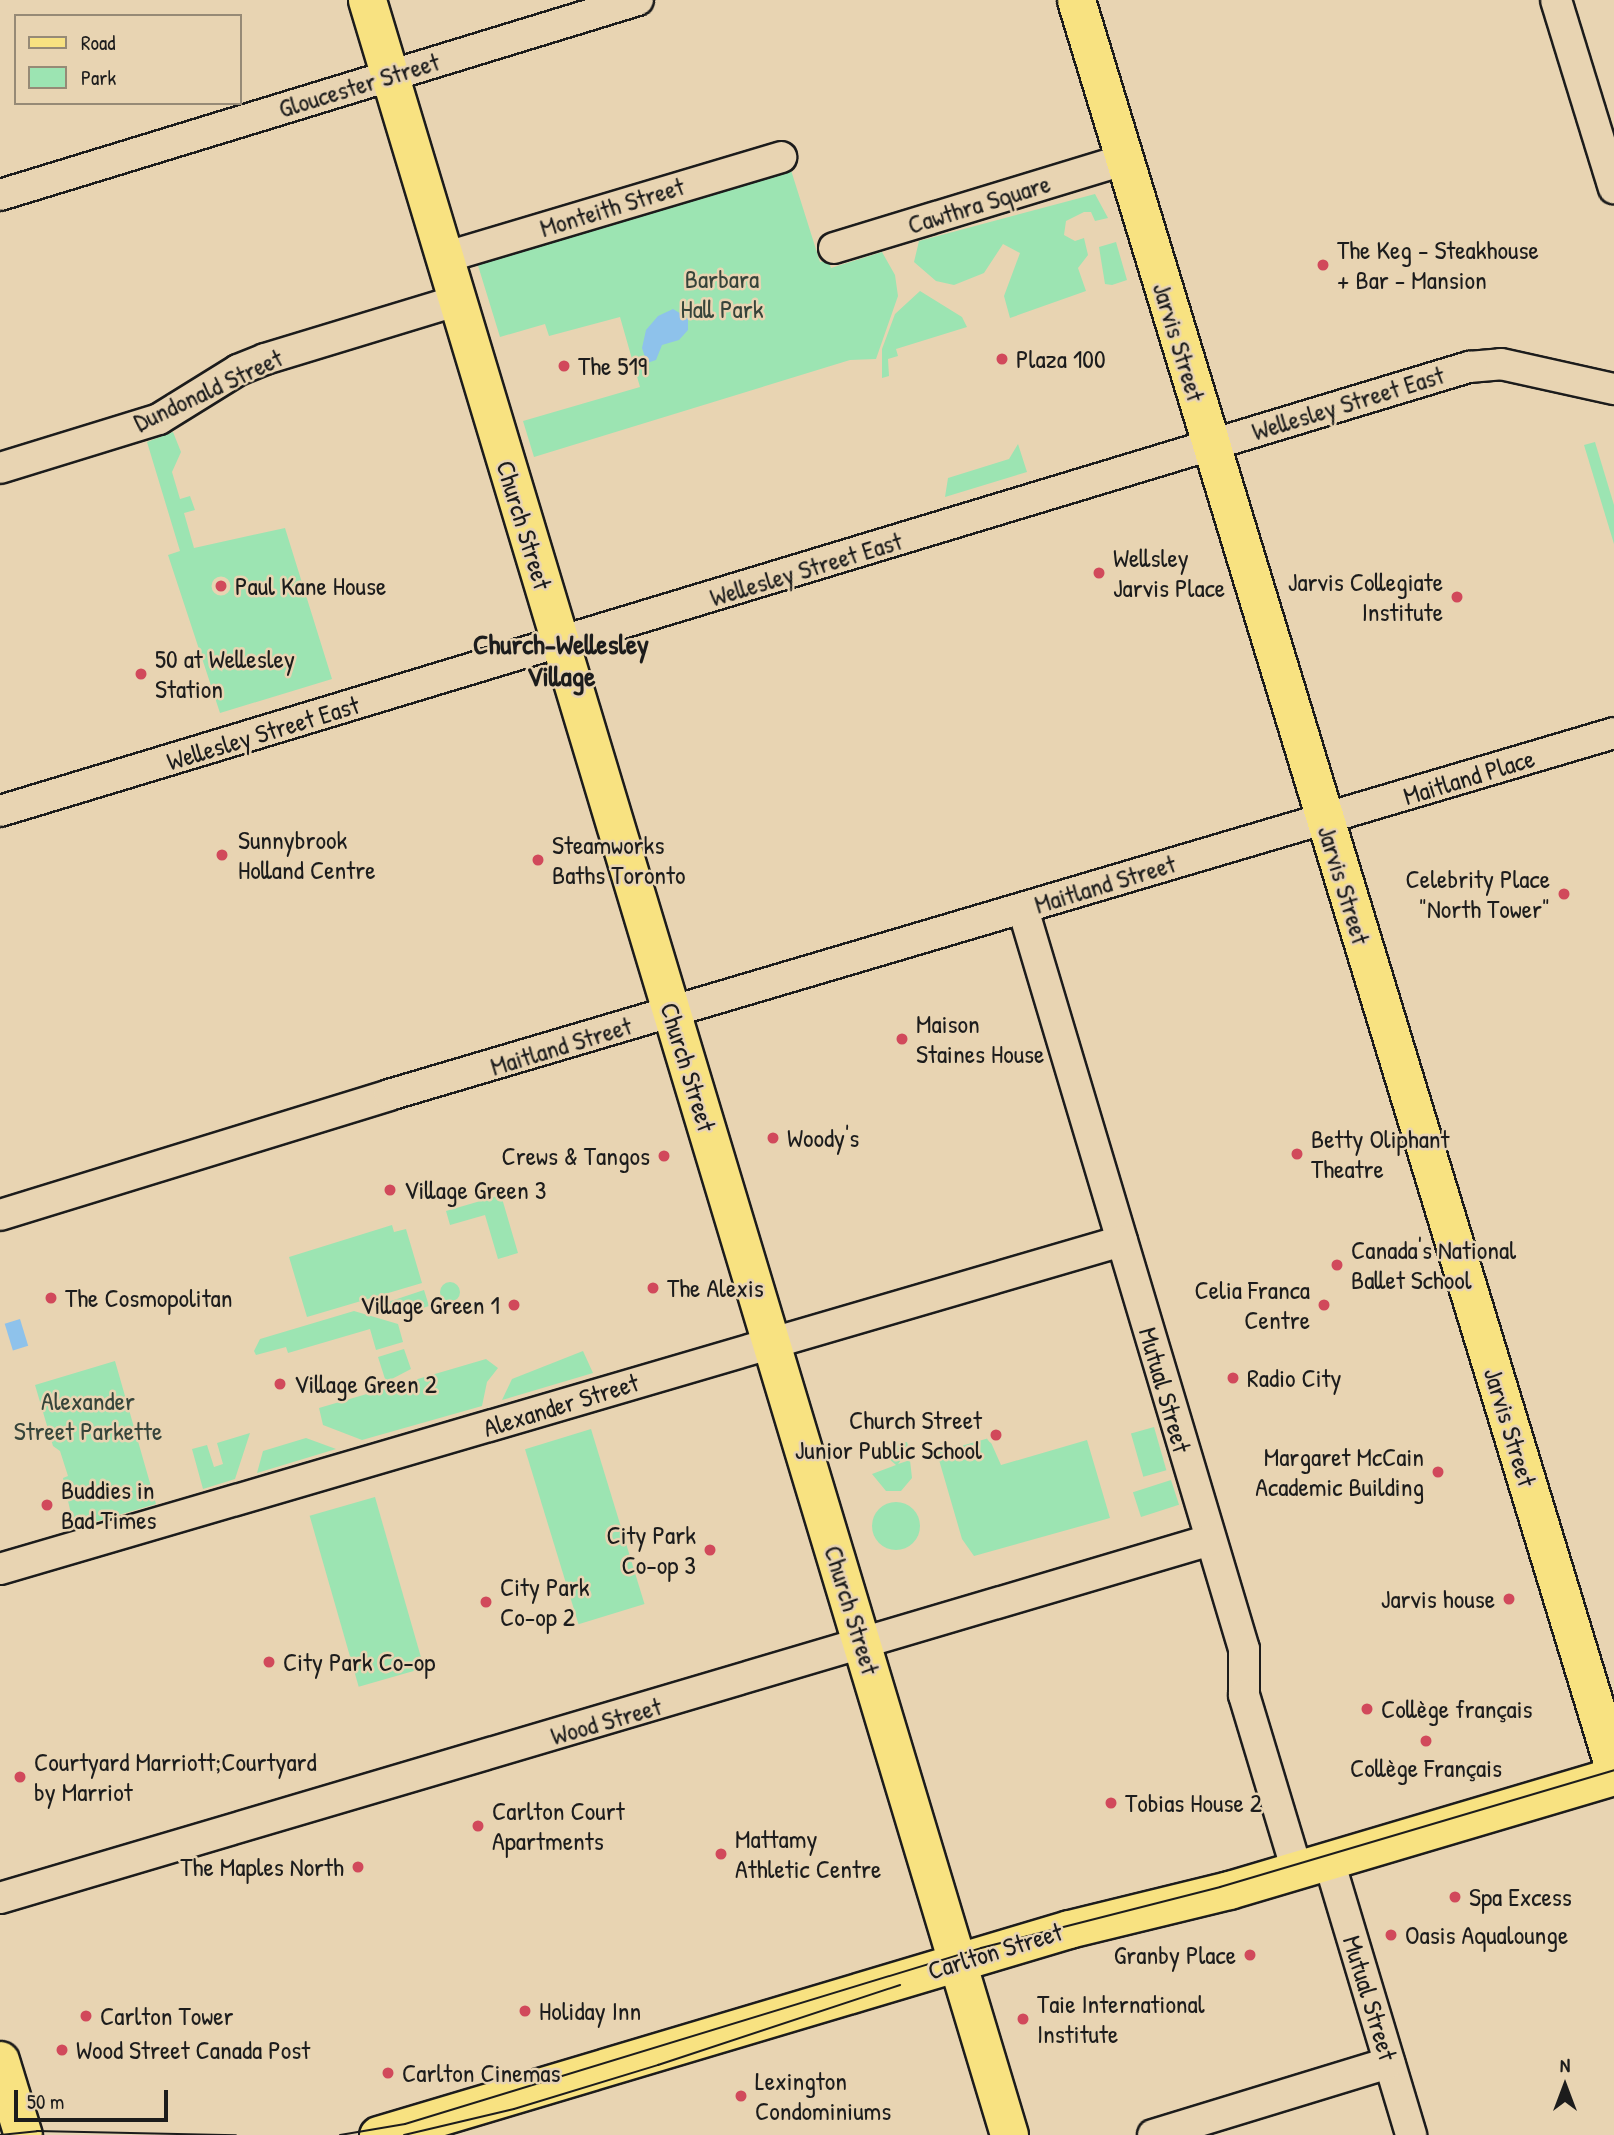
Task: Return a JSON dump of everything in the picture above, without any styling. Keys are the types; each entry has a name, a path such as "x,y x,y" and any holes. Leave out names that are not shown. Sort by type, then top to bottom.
{"main road":[{"name":"Church Street","path":"367,0 1009,2135"},
{"name":"Jarvis Street","path":"1076,0 1614,1769"},
{"name":"Carlton Street","path":"379,2135 957,1962 1313,1866 1614,1776"},
{"path":"0,2060 23,2135"}],"street":[{"name":"Gloucester Street","path":"0,195 638,0"},
{"path":"1556,0 1614,188"},
{"name":"Monteith Street","path":"443,258 780,157"},
{"name":"Cawthra Square","path":"834,248 1123,160"},
{"name":"Dundonald Street","path":"0,468 159,419 238,370 265,359 456,301"},
{"name":"Wellesley Street East","path":"0,811 1485,364 1614,389"},
{"name":"Maitland Place","path":"1325,819 1614,733"},
{"name":"Maitland Street","path":"0,1215 1325,819"},
{"name":"Mutual Street","path":"1023,909 1246,1655 1244,1695 1389,2063 1411,2135"},
{"name":"Alexander Street","path":"0,1569 772,1341 1122,1241"},
{"name":"Wood Street","path":"0,1898 1210,1539"},
{"path":"1153,2135 1389,2063"}],"green space":[{"name":"Barbara Hall Park","path":"790,167 820,262 828,260 831,268 882,252 895,275 898,296 876,359 850,360 534,457 523,421 640,387 620,317 549,336 545,324 500,337 476,259"},
{"path":"1095,194 1108,218 1095,221 1091,212 1084,212 1066,221 1064,235 1075,241 1084,238 1088,255 1078,268 1086,291 1010,318 1004,296 1020,253 1003,244 984,273 954,285 936,281 914,262 919,241"},
{"path":"1116,242 1127,280 1112,285 1105,284 1099,247"},
{"path":"920,291 962,317 967,327 896,349 898,356 888,359 889,376 882,378 882,349 895,314"},
{"path":"173,432 181,452 172,472 180,499 190,496 195,510 184,513 194,548 285,528 332,679 220,713 168,555 180,551 147,442"},
{"path":"1595,442 1614,505 1614,544 1584,445"},
{"path":"1018,444 1027,472 945,497 948,478 1009,459"},
{"path":"501,1195 518,1253 498,1259 485,1215 450,1225 446,1211"},
{"path":"392,1225 394,1232 406,1229 422,1283 307,1317 289,1257"},
{"path":"450,1282 457,1285 460,1292 457,1299 450,1302 443,1299 440,1292 443,1285"},
{"path":"424,1290 429,1306 397,1316 384,1313 382,1304"},
{"path":"354,1311 398,1324 403,1342 376,1350 370,1329 288,1353 286,1347 256,1355 254,1351 260,1339"},
{"path":"404,1349 411,1369 386,1382 378,1357"},
{"path":"583,1351 593,1373 502,1400 512,1379"},
{"path":"486,1359 498,1368 487,1382 482,1406 362,1440 323,1425 319,1408"},
{"name":"Alexander Street Parkette","path":"115,1361 156,1504 74,1528 63,1478 68,1476 60,1451 53,1446 35,1385"},
{"path":"1154,1427 1166,1470 1143,1477 1131,1434"},
{"path":"591,1429 645,1604 579,1624 525,1449"},
{"path":"250,1433 235,1479 203,1489 192,1449 207,1445 214,1467 223,1464 217,1443"},
{"path":"306,1438 336,1449 257,1473 263,1451"},
{"path":"989,1438 1001,1465 1087,1440 1110,1518 974,1556 962,1539 937,1453"},
{"path":"907,1442 909,1450 898,1464 910,1460 912,1478 901,1491 886,1491 872,1474 896,1465 887,1457 898,1444"},
{"path":"1171,1480 1179,1505 1141,1517 1133,1492"},
{"path":"375,1497 424,1668 359,1687 310,1516"},
{"path":"896,1502 913,1509 920,1526 913,1543 896,1550 879,1543 872,1526 879,1509"}],"water":[{"path":"673,309 688,318 688,330 679,340 662,345 656,360 647,363 642,348 646,330 658,316"},
{"path":"20,1319 28,1346 13,1350 5,1324"}],"tram line":[{"path":"340,2135 405,2124 981,1948 1220,1887 1614,1770"},
{"path":"404,2135 514,2109 658,2065 900,1985"},
{"path":"0,2135 37,2131 236,2135"}],"place":[{"name":"The Keg - Steakhouse + Bar - Mansion","path":"1323,265"},
{"name":"Plaza 100","path":"1002,359"},
{"name":"The 519","path":"564,366"},
{"name":"Wellsley Jarvis Place","path":"1099,573"},
{"name":"Paul Kane House","path":"221,586"},
{"name":"Jarvis Collegiate Institute","path":"1457,597"},
{"name":"50 at Wellesley Station","path":"141,674"},
{"name":"Sunnybrook Holland Centre","path":"222,855"},
{"name":"Steamworks Baths Toronto","path":"538,860"},
{"name":"Celebrity Place \"North Tower\"","path":"1564,894"},
{"name":"Maison Staines House","path":"902,1039"},
{"name":"Woody's","path":"773,1138"},
{"name":"Betty Oliphant Theatre","path":"1297,1154"},
{"name":"Crews & Tangos","path":"664,1156"},
{"name":"Village Green 3","path":"390,1190"},
{"name":"Canada's National Ballet School","path":"1337,1265"},
{"name":"The Alexis","path":"653,1288"},
{"name":"The Cosmopolitan","path":"51,1298"},
{"name":"Village Green 1","path":"514,1305"},
{"name":"Celia Franca Centre","path":"1324,1305"},
{"name":"Radio City","path":"1233,1378"},
{"name":"Village Green 2","path":"280,1384"},
{"name":"Church Street Junior Public School","path":"996,1435"},
{"name":"Margaret McCain Academic Building","path":"1438,1472"},
{"name":"Buddies in Bad Times","path":"47,1505"},
{"name":"City Park Co-op 3","path":"710,1550"},
{"name":"Jarvis house","path":"1509,1599"},
{"name":"City Park Co-op 2","path":"486,1602"},
{"name":"City Park Co-op","path":"269,1662"},
{"name":"Collège français","path":"1367,1709"},
{"name":"Collège Français","path":"1426,1741"},
{"name":"Courtyard Marriott;Courtyard by Marriot","path":"20,1777"},
{"name":"Tobias House 2","path":"1111,1803"},
{"name":"Carlton Court Apartments","path":"478,1826"},
{"name":"Mattamy Athletic Centre","path":"721,1854"},
{"name":"The Maples North","path":"358,1867"},
{"name":"Spa Excess","path":"1455,1897"},
{"name":"Oasis Aqualounge","path":"1391,1935"},
{"name":"Granby Place","path":"1250,1955"},
{"name":"Holiday Inn","path":"525,2011"},
{"name":"Carlton Tower","path":"86,2016"},
{"name":"Taie International Institute","path":"1023,2019"},
{"name":"Wood Street Canada Post","path":"62,2050"},
{"name":"Carlton Cinemas","path":"388,2073"},
{"name":"Lexington Condominiums","path":"741,2096"}],"district":[{"name":"Church-Wellesley Village","path":"561,660"}]}
